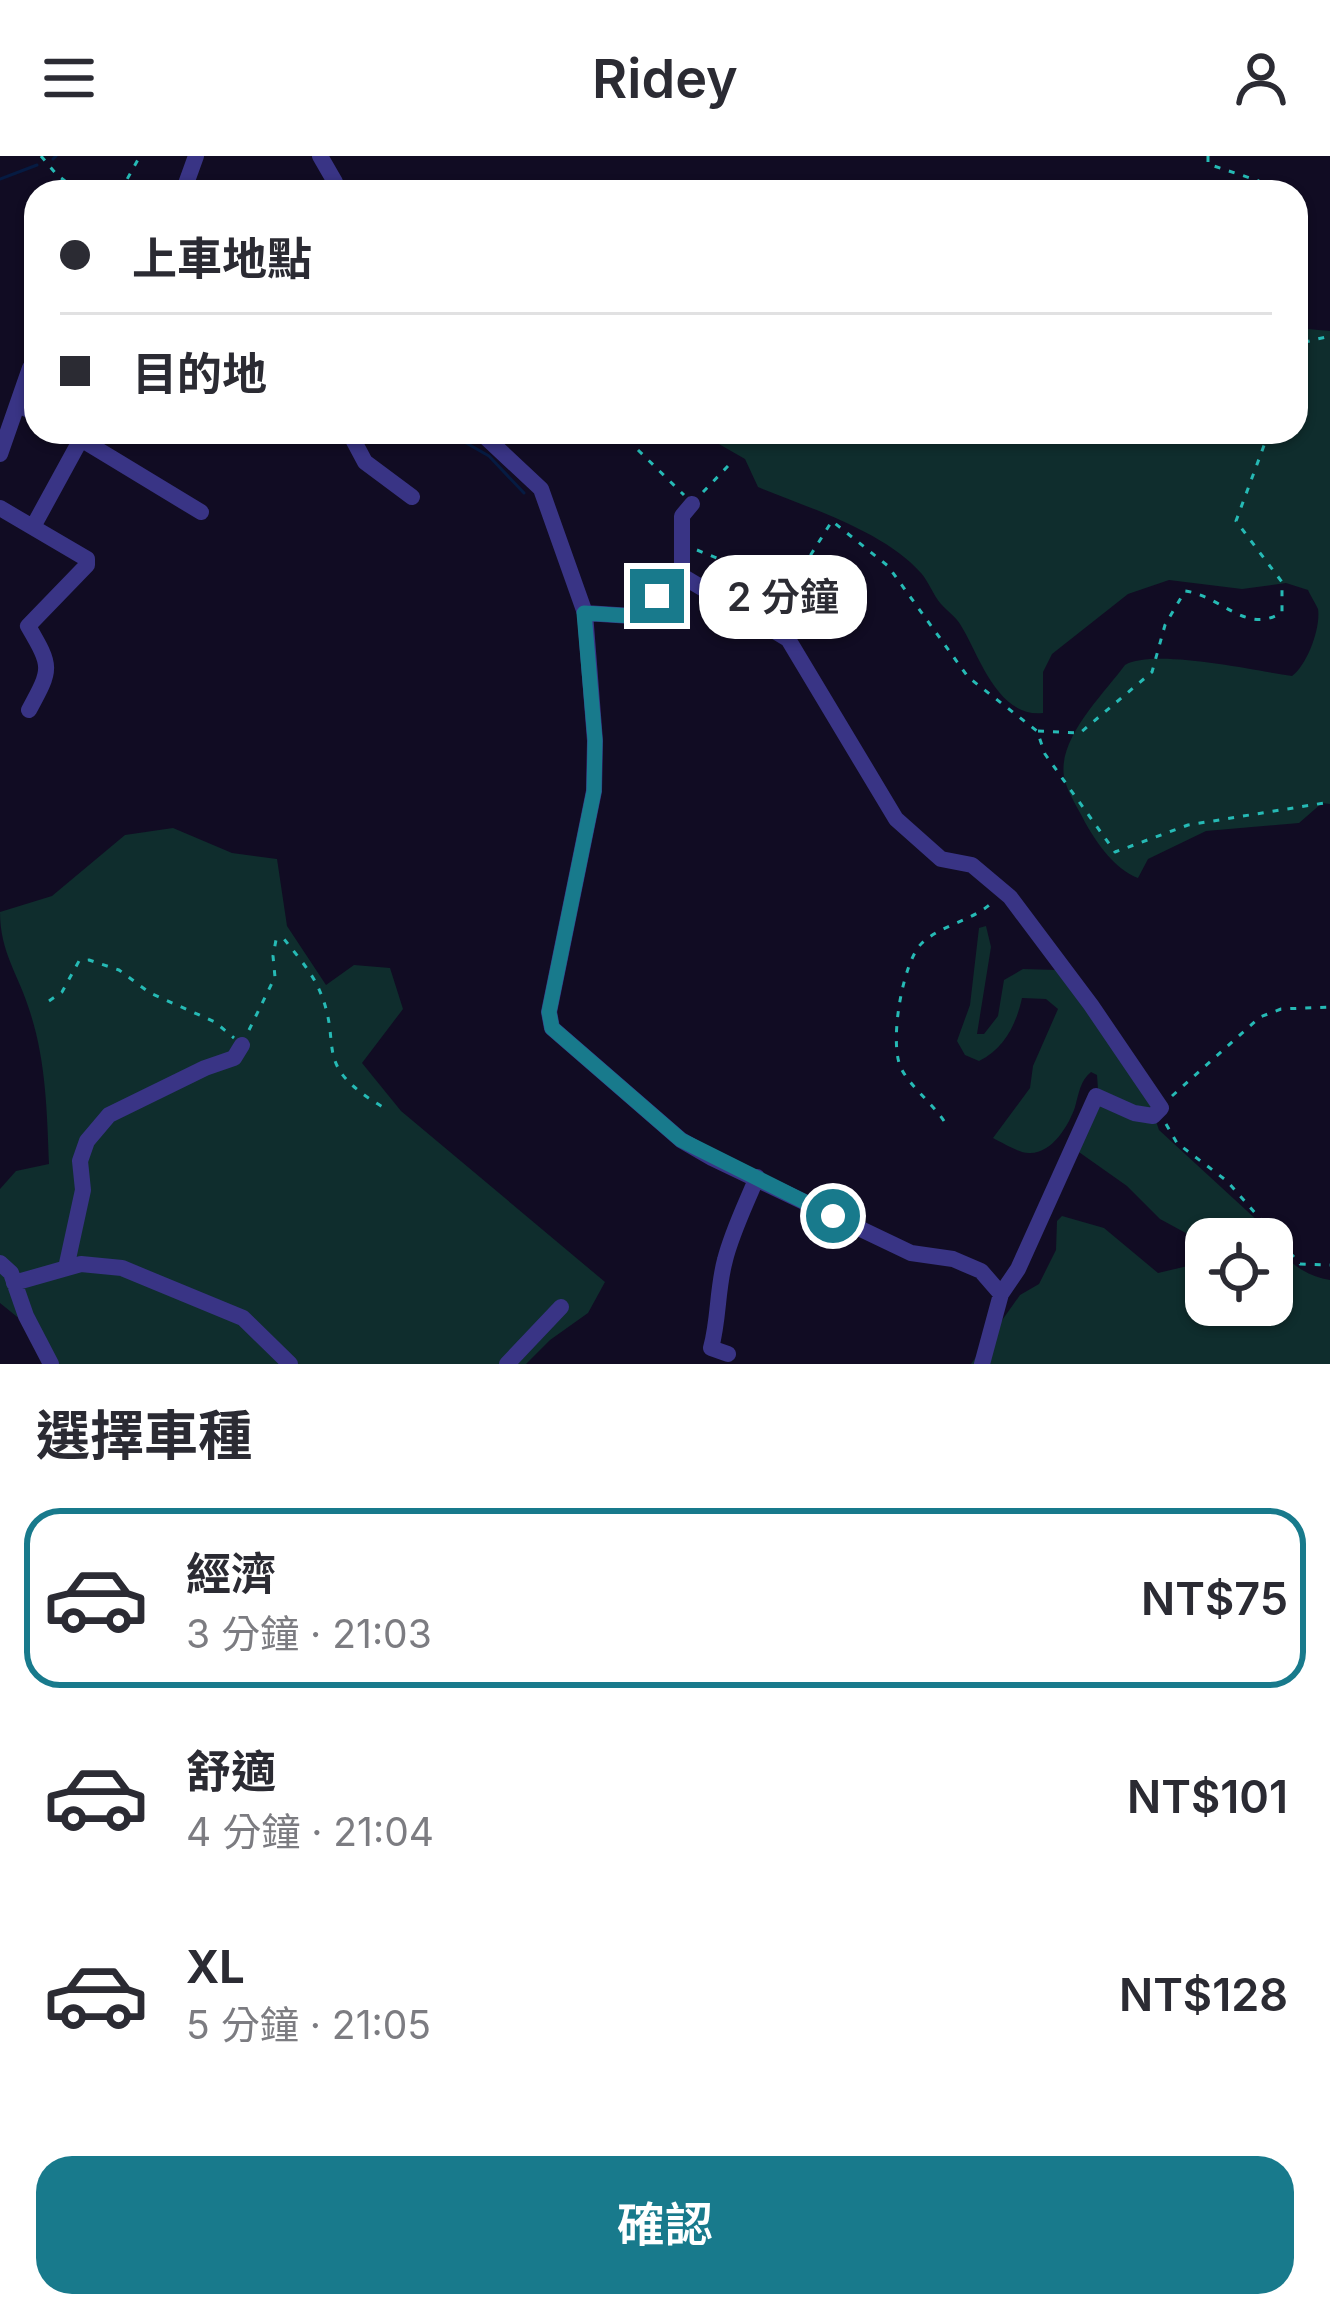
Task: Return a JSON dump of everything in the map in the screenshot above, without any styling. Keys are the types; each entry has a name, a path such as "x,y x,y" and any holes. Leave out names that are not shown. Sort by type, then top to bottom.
{"street":[{"path":"0,454 24,392"},
{"path":"19,405 24,408"},
{"path":"34,525 71,444"},
{"path":"90,444 201,512"},
{"path":"355,444 365,462 412,497"},
{"path":"493,444 541,489 584,613 595,740 594,791 549,1012 552,1028 681,1140 911,1253 952,1258 981,1271 1001,1294"},
{"path":"584,613 632,616 682,576 682,516 692,503"},
{"path":"0,508 87,559 87,565 28,626 48,658 49,674 29,710"},
{"path":"682,576 788,639 896,819 941,859 972,866 1003,892 1091,1004 1161,1108 1153,1116 1134,1113 1096,1096 1018,1269 1001,1294 982,1364"},
{"path":"66,1268 83,1190 80,1161 87,1141 109,1115 234,1058 242,1045"},
{"path":"728,1354 712,1348 719,1290 726,1255 757,1177"},
{"path":"0,1263 14,1282 51,1364"},
{"path":"14,1282 99,1263 122,1268 243,1318 290,1364"},
{"path":"507,1364 561,1307"}],"path":[{"path":"41,156 64,180"},
{"path":"1208,156 1208,164 1256,180"},
{"path":"1036,731 1080,733 1152,672 1165,626 1185,591 1225,606 1246,620 1265,620 1282,612 1282,582 1237,521 1264,444"},
{"path":"638,450 692,503 729,465"},
{"path":"683,544 773,581 793,583 832,521 888,566 968,676 1036,731 1046,754 1115,852 1188,825 1330,802"},
{"path":"944,1121 901,1069 894,1044 910,961 926,940 981,914 1003,892"},
{"path":"50,1001 62,992 80,962 89,960 119,970 150,993 215,1022 242,1045 275,977 276,940 284,939 317,985 331,1054 341,1075 386,1109"},
{"path":"1330,1006 1281,1009 1260,1017 1161,1108 1177,1143 1227,1181 1300,1264 1330,1265"}],"green space":[{"path":"1308,329 1330,331 1330,804 1322,803 1299,823 1206,831 1148,859 1138,878 1102,848 1065,781 1067,750 1074,734 1125,665 1139,660 1181,660 1292,676 1308,655 1317,626 1318,609 1308,590 1286,583 1242,589 1169,580 1128,594 1052,654 1043,672 1043,713 1027,712 991,682 958,621 905,558 845,522 758,487 745,459 719,444 1308,444"},
{"path":"173,828 232,853 277,859 287,926 326,985 354,965 390,968 403,1009 362,1063 401,1111 605,1282 588,1313 526,1364 43,1364 21,1320 0,1303 0,1189 16,1171 49,1164 39,1049 7,952 0,912 52,896 125,835"},
{"path":"986,926 991,947 977,1034 984,1034 998,1016 1004,980 1023,969 1057,970 1145,1089 1159,1130 1255,1218 1185,1218 1185,1233 1160,1219 1127,1186 1076,1150 1099,1104 1097,1075 1091,1072 1064,1130 1045,1149 1025,1153 993,1138 1030,1088 1033,1066 1058,1009 1046,999 1022,998 1012,1027 995,1050 979,1061 965,1055 957,1041 970,1005 979,928"},
{"path":"1062,1216 1104,1228 1158,1273 1185,1267 1185,1326 1293,1326 1293,1263 1330,1280 1330,1364 971,1364 1020,1295 1039,1284 1056,1250 1057,1221"}],"waterway":[{"path":"53,159 56,156"},
{"path":"0,179 37,165"},
{"path":"468,444 489,456 524,493"}],"route":[{"path":"657,596 632,616 584,613 595,740 594,791 549,1012 552,1028 681,1140 833,1216"}]}
